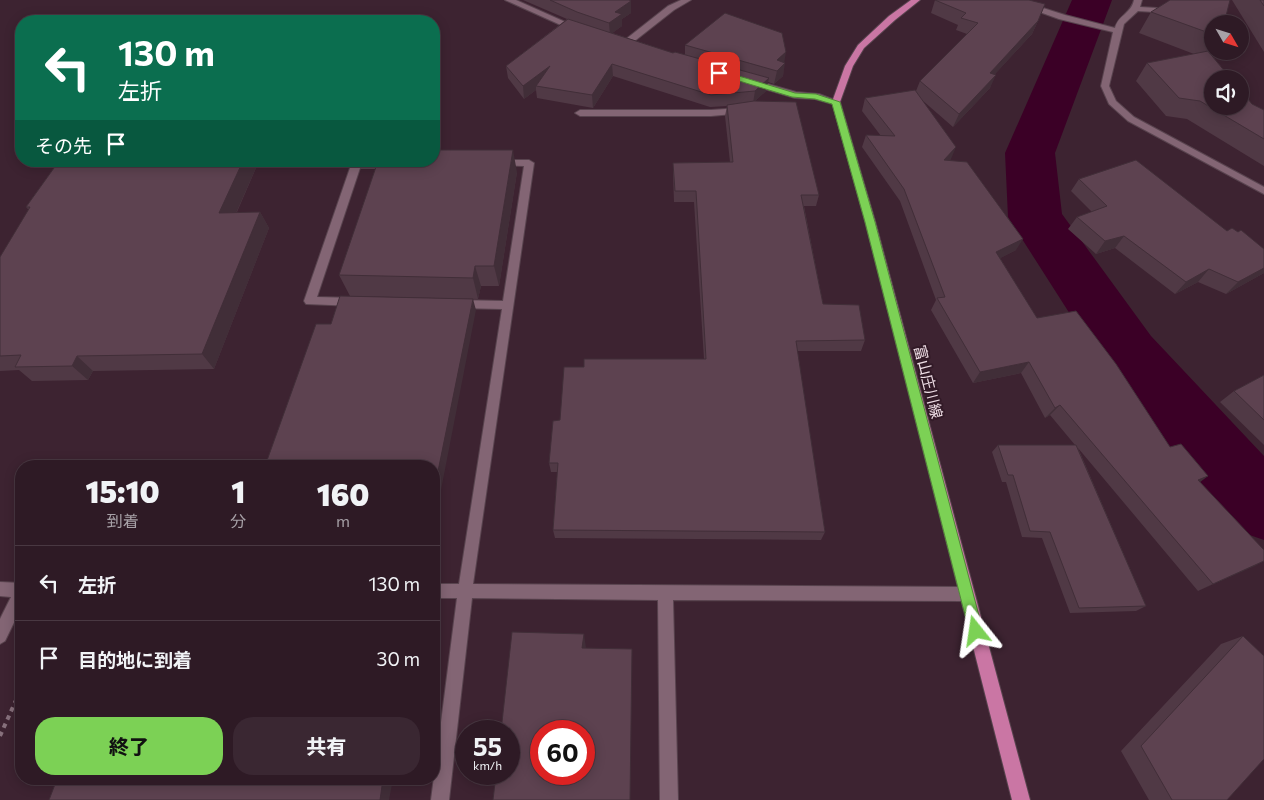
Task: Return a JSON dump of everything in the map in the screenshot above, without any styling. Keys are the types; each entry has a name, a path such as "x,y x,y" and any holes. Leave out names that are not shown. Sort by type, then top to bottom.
{"main road":[{"path":"836,102 849,66 861,47 892,18 916,0"},
{"name":"富山庄川線","path":"836,102 870,222 1021,800"}],"street":[{"path":"509,0 563,24 590,33"},
{"path":"634,48 620,44 671,8 686,0"},
{"path":"1010,0 1062,17 1118,31"},
{"path":"1138,0 1136,9 1120,23 1105,86 1112,102 1131,119 1264,191"},
{"path":"1136,9 1182,12"},
{"path":"738,78 795,95 836,102"},
{"path":"786,103 795,102 804,96"},
{"path":"580,113 711,113 751,109"},
{"path":"440,800 465,591 530,163 491,164"},
{"path":"356,167 310,301 370,302"},
{"path":"449,304 508,305"},
{"path":"0,589 15,590"},
{"path":"440,591 966,594"},
{"path":"665,592 669,800"},
{"path":"0,636 15,604"}],"path":[{"path":"0,736 15,702"}],"building":[{"path":"550,0 631,1 615,12 622,14 609,23"},
{"path":"935,0 1029,0 1045,4 1038,21 990,73 996,75 959,114 920,81 978,23 961,18 966,13"},
{"path":"1170,0 1230,0 1226,15 1204,15 1204,31 1151,12"},
{"path":"725,13 782,33 786,52 777,60 785,63 777,71 685,45"},
{"path":"568,19 673,53 769,78 755,91 711,95 612,64 592,95 536,86 550,66 523,86 506,66"},
{"path":"1204,52 1204,60 1215,60 1224,70 1204,70 1204,103 1179,98 1147,63"},
{"path":"915,90 956,147 944,160 967,162 1023,239 996,252 1037,318 1076,311 1116,364 1170,447 1181,444 1208,476 1198,480 1264,550 1264,561 1213,584 1060,405 1055,408 1029,362 980,372 937,298 945,297 904,189 866,135 895,136 865,98"},
{"path":"1249,100 1252,104 1264,110 1264,139 1224,115 1249,115"},
{"path":"754,101 796,102 819,195 801,195 823,304 859,305 865,340 796,341 825,532 553,530 558,463 549,463 553,421 560,420 564,367 584,367 584,359 706,359 696,191 675,191 673,163 733,162 727,105"},
{"path":"440,150 513,150 494,266 475,266 473,278 339,275 376,167 440,167"},
{"path":"1136,160 1227,231 1232,228 1238,232 1241,230 1264,249 1264,268 1238,282 1209,269 1186,282 1124,236 1105,241 1077,217 1107,206 1079,179"},
{"path":"55,167 240,167 219,213 260,212 202,354 77,356 72,366 15,367 21,355 0,356 0,257 30,207 26,207"},
{"path":"340,296 473,299 440,461 267,460 316,324 331,324"},
{"path":"1264,375 1264,420 1234,391"},
{"path":"998,445 1076,445 1146,606 1079,608 1050,532 1030,531 1013,475 1008,475"},
{"path":"512,632 584,634 582,648 632,649 630,800 493,800 495,785 520,785 520,720 502,720"},
{"path":"1243,636 1264,656 1264,759 1227,800 1172,800 1141,746"},
{"path":"55,785 382,785 380,800 49,800"}],"waterway":[{"path":"1092,0 1030,153 1035,217 1129,354 1264,507"}],"route":[{"path":"719,73 795,95 816,96 836,102 870,222 976,631"}]}
